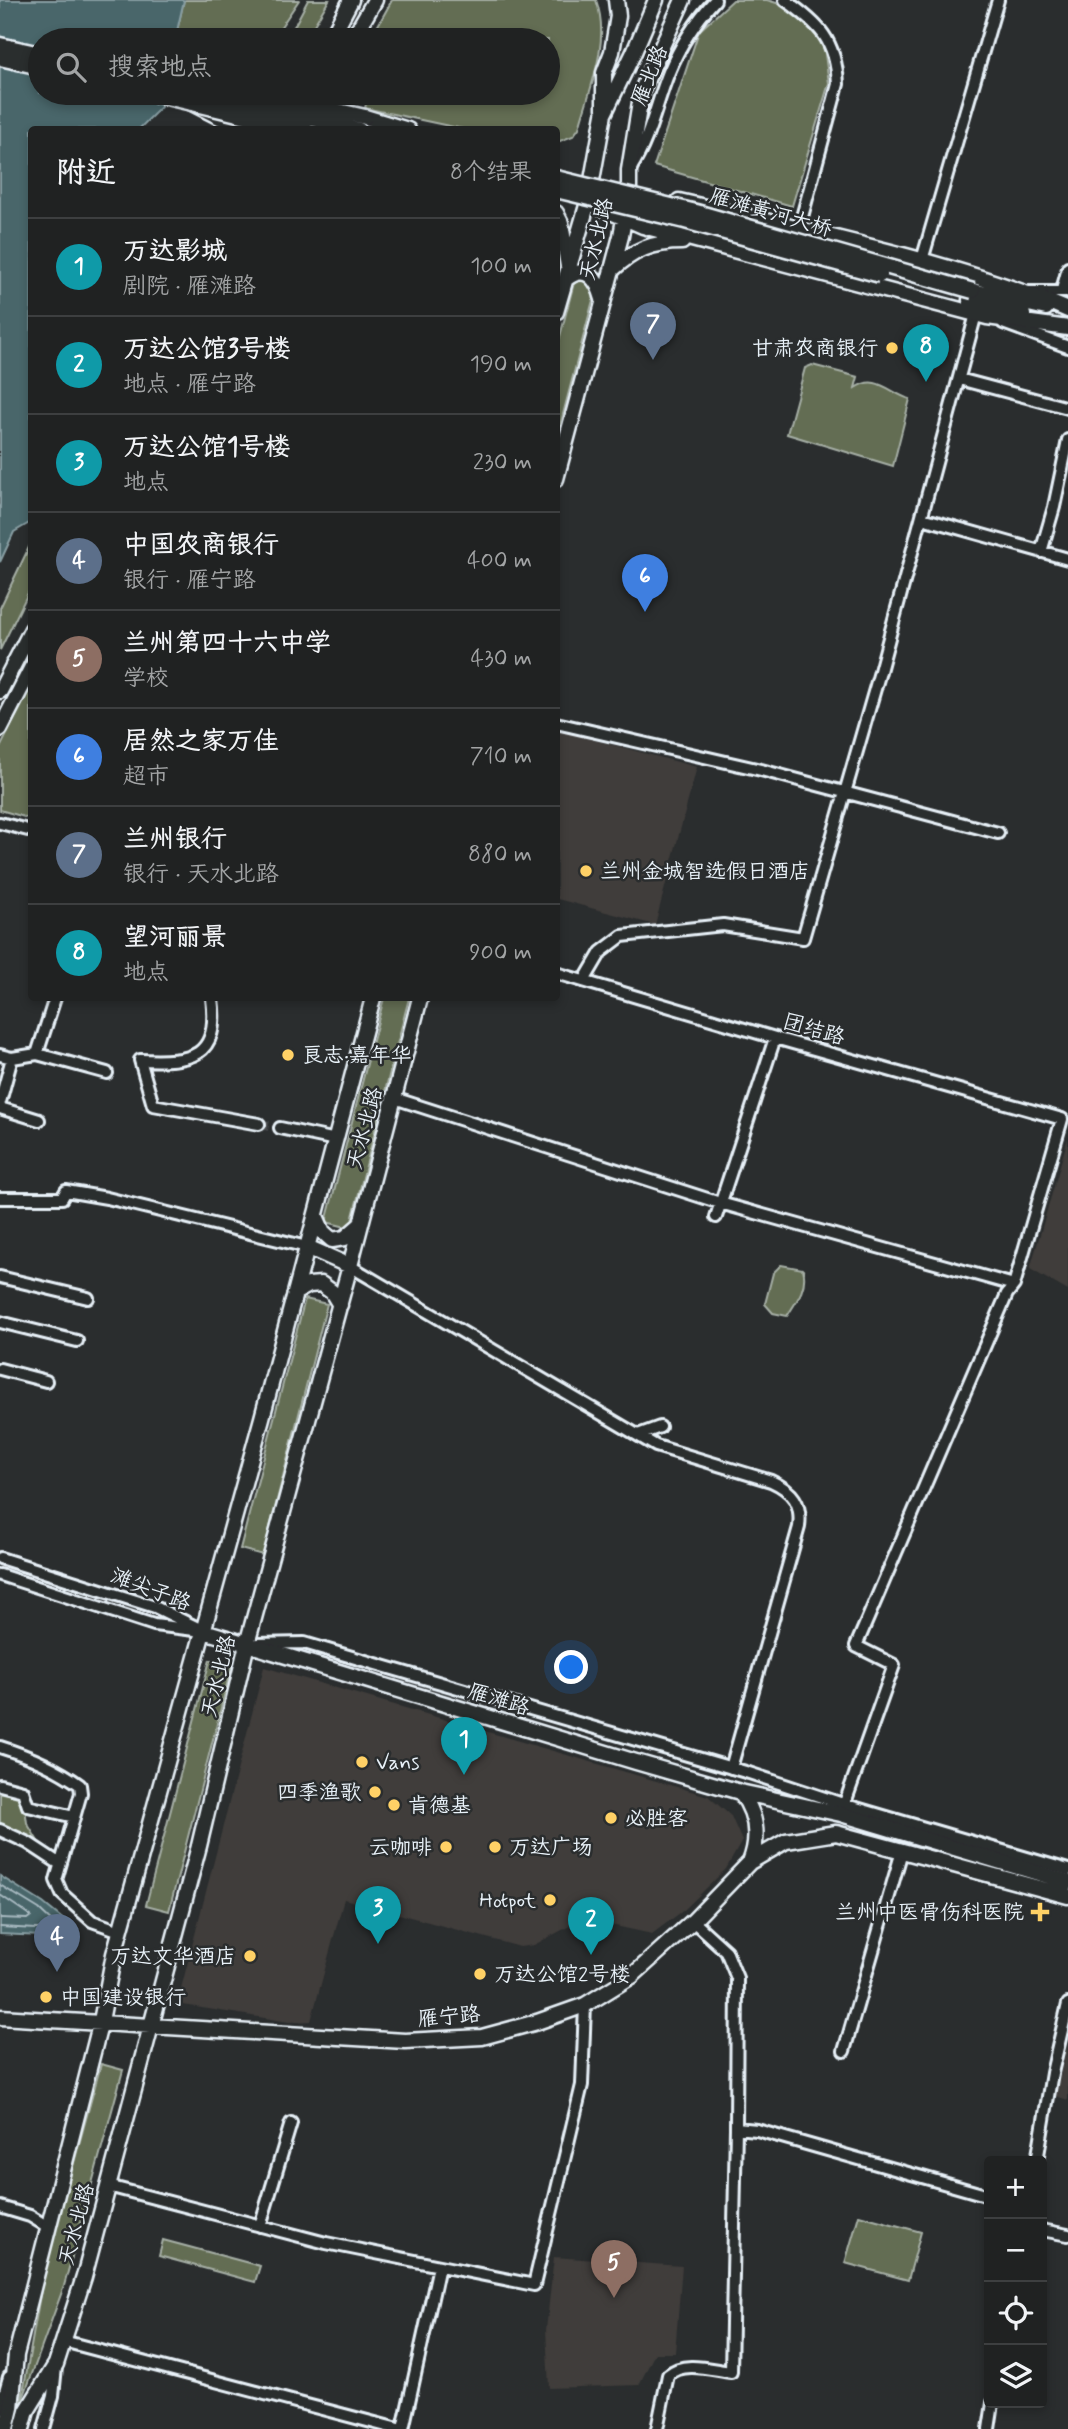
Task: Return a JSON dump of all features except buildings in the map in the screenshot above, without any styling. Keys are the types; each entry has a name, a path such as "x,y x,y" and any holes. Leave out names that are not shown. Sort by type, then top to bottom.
{"main road":[{"path":"336,28 351,0"},
{"path":"359,28 375,0"},
{"path":"604,114 604,73 612,52 618,16 616,0"},
{"name":"天水北路","path":"560,299 593,181 604,114 656,0"},
{"name":"天水北路","path":"560,464 604,300 629,190 629,170 642,90 683,0"},
{"path":"0,44 28,51"},
{"path":"0,58 28,64"},
{"path":"196,105 237,126"},
{"path":"200,105 289,126"},
{"path":"268,105 382,126"},
{"path":"287,126 298,105"},
{"path":"301,105 362,123"},
{"path":"308,126 320,105"},
{"path":"560,173 799,228 981,276 1027,292 1068,312"},
{"name":"雁滩黄河大桥","path":"560,179 696,212 971,295"},
{"path":"560,193 588,202 643,226 703,242 982,315 1068,328"},
{"name":"雁滩黄河大桥","path":"560,193 685,221 971,295"},
{"path":"560,221 568,274 580,272 592,276 599,284 604,300"},
{"path":"611,271 627,256 644,247 663,242 703,242"},
{"path":"971,295 1068,312"},
{"path":"971,295 1068,328"},
{"path":"0,691 28,637"},
{"path":"0,729 28,675"},
{"name":"天水北路","path":"6,2429 11,2408 16,2355 101,2021 121,1931 205,1631 372,1001"},
{"name":"天水北路","path":"22,2429 27,2411 56,2364 84,2277 199,1846 247,1644 340,1305 419,1001"},
{"path":"316,1216 323,1232 332,1240 345,1238 360,1225"},
{"path":"307,1247 350,1266"},
{"path":"296,1292 309,1285 321,1284 332,1292 340,1305"},
{"name":"雁滩路","path":"205,1631 740,1792 844,1810 1068,1882"},
{"path":"740,1792 750,1807 756,1825 750,1862"},
{"name":"雁宁路","path":"0,2017 405,2041 482,2036 537,2022 585,2005 632,1976 694,1921 750,1862 786,1841 836,1833 902,1851"},
{"path":"902,1851 1068,1896"}],"street":[{"name":"雁北路","path":"629,170 639,155 669,71 691,27 715,0"},
{"path":"785,0 811,18 828,40 837,62 838,83 799,228"},
{"path":"922,260 998,0"},
{"path":"1027,292 1065,291 1068,268"},
{"path":"584,981 601,953 622,936 723,925 803,938 879,675 959,379 982,315 1068,347"},
{"path":"959,379 1068,408"},
{"path":"1041,552 1068,440"},
{"path":"922,518 1068,559"},
{"path":"560,724 844,790 999,833"},
{"path":"0,823 28,830"},
{"name":"团结路","path":"560,973 775,1038 1062,1119 1014,1285"},
{"path":"37,1054 54,1001"},
{"path":"212,1001 213,1025 208,1042 194,1056 178,1061 141,1060 153,1105 259,1124"},
{"path":"716,1217 775,1038"},
{"path":"0,1055 12,1058 37,1054 107,1073"},
{"path":"0,1102 12,1058"},
{"path":"394,1098 720,1203 1014,1285 1003,1304 856,1646 894,1665 844,1810"},
{"path":"0,1108 39,1120"},
{"path":"280,1128 336,1140"},
{"path":"0,1198 62,1198 66,1191 107,1198 307,1247"},
{"path":"350,1266 656,1446 783,1486 798,1502 801,1514 799,1527 731,1768"},
{"path":"0,1277 88,1298"},
{"path":"0,1322 77,1341"},
{"path":"0,1369 46,1381"},
{"path":"638,1435 660,1427"},
{"name":"滩尖子路","path":"0,1558 155,1607 205,1631"},
{"name":"滩尖子路","path":"0,1575 154,1625 205,1631"},
{"path":"247,1644 304,1643 731,1768 844,1810 1068,1870"},
{"path":"0,1747 29,1756 64,1774 80,1786 81,1793 56,1880 62,1894 92,1921 121,1931"},
{"path":"0,1785 23,1791 28,1806 74,1817"},
{"path":"0,1830 28,1843 61,1864"},
{"path":"844,2051 902,1851"},
{"path":"657,2429 668,2375 674,2370 683,2367 732,2372 737,1978 726,1951 694,1921"},
{"path":"1038,2156 1052,2073 1068,2004"},
{"path":"108,2186 326,2243 534,2285 582,2085 585,2005"},
{"path":"260,2226 291,2123"},
{"path":"736,2128 757,2130 984,2195"},
{"path":"0,2207 30,2216 48,2227"},
{"path":"1047,2231 1068,2235"},
{"path":"62,2341 401,2429 439,2266"},
{"path":"0,2409 16,2355"},
{"path":"44,2429 53,2396 56,2364"},
{"path":"989,2429 992,2408"}],"shaded area":[{"path":"560,731 697,767 655,925 560,900"},
{"path":"1068,1138 1068,1291 1030,1269"},
{"path":"264,1667 708,1796 731,1816 742,1841 726,1869 684,1910 652,1934 583,1919 534,1945 520,1947 344,1899 311,2021 289,2022 177,2004"},
{"path":"1068,2044 1068,2100 1055,2096"},
{"path":"554,2257 682,2266 675,2353 655,2353 639,2385 549,2388 546,2330"}],"green space":[{"path":"184,0 299,0 280,28 178,28"},
{"path":"308,0 329,0 312,28 293,28"},
{"path":"392,0 596,0 600,16 600,48 579,128 573,136 560,141 560,126 449,126 365,108 366,105 560,105 560,28 377,28"},
{"path":"733,0 767,0 783,5 809,22 824,47 829,83 792,206 654,166 699,31"},
{"path":"576,275 598,281 560,426 560,336"},
{"path":"812,365 858,377 855,388 863,384 877,383 910,399 893,466 787,434 805,368"},
{"path":"28,549 28,593 0,650 0,608"},
{"path":"28,693 28,818 0,810 0,748"},
{"path":"383,1001 408,1001 350,1228 326,1222"},
{"path":"781,1265 803,1269 804,1276 801,1294 787,1316 773,1313 765,1304 773,1273"},
{"path":"305,1299 327,1304 263,1555 240,1549"},
{"path":"210,1660 232,1665 169,1911 146,1905"},
{"path":"0,1787 23,1796 22,1806 25,1808 27,1823 39,1843 0,1823"},
{"path":"101,2064 123,2070 64,2286 21,2404 44,2272"},
{"path":"859,2215 921,2232 908,2280 845,2263"},
{"path":"163,2240 260,2266 255,2282 159,2256"}],"water":[{"path":"0,0 184,0 178,28 28,28 28,105 161,105 142,126 28,126 28,524 14,532 0,562"},
{"path":"0,1876 43,1903 65,1921 63,1937 0,1934"}],"tunnel":[{"path":"259,1124 280,1128"}],"place":[{"name":"甘肃农商银行","path":"892,348"},
{"name":"兰州银行","path":"653,360"},
{"name":"望河丽景","path":"926,382"},
{"name":"居然之家万佳","path":"645,612"},
{"name":"兰州金城智选假日酒店","path":"586,871"},
{"name":"良志·嘉年华","path":"288,1055"},
{"name":"Vans","path":"362,1762"},
{"name":"万达影城","path":"464,1775"},
{"name":"四季渔歌","path":"375,1792"},
{"name":"肯德基","path":"394,1805"},
{"name":"必胜客","path":"611,1818"},
{"name":"云咖啡","path":"446,1847"},
{"name":"万达广场","path":"495,1847"},
{"name":"Hotpot","path":"550,1900"},
{"name":"兰州中医骨伤科医院","path":"1040,1912"},
{"name":"万达公馆1号楼","path":"378,1944"},
{"name":"万达公馆3号楼","path":"591,1955"},
{"name":"万达文华酒店","path":"250,1956"},
{"name":"中国农商银行","path":"57,1972"},
{"name":"万达公馆2号楼","path":"480,1974"},
{"name":"中国建设银行","path":"46,1997"},
{"name":"兰州第四十六中学","path":"614,2298"}]}
